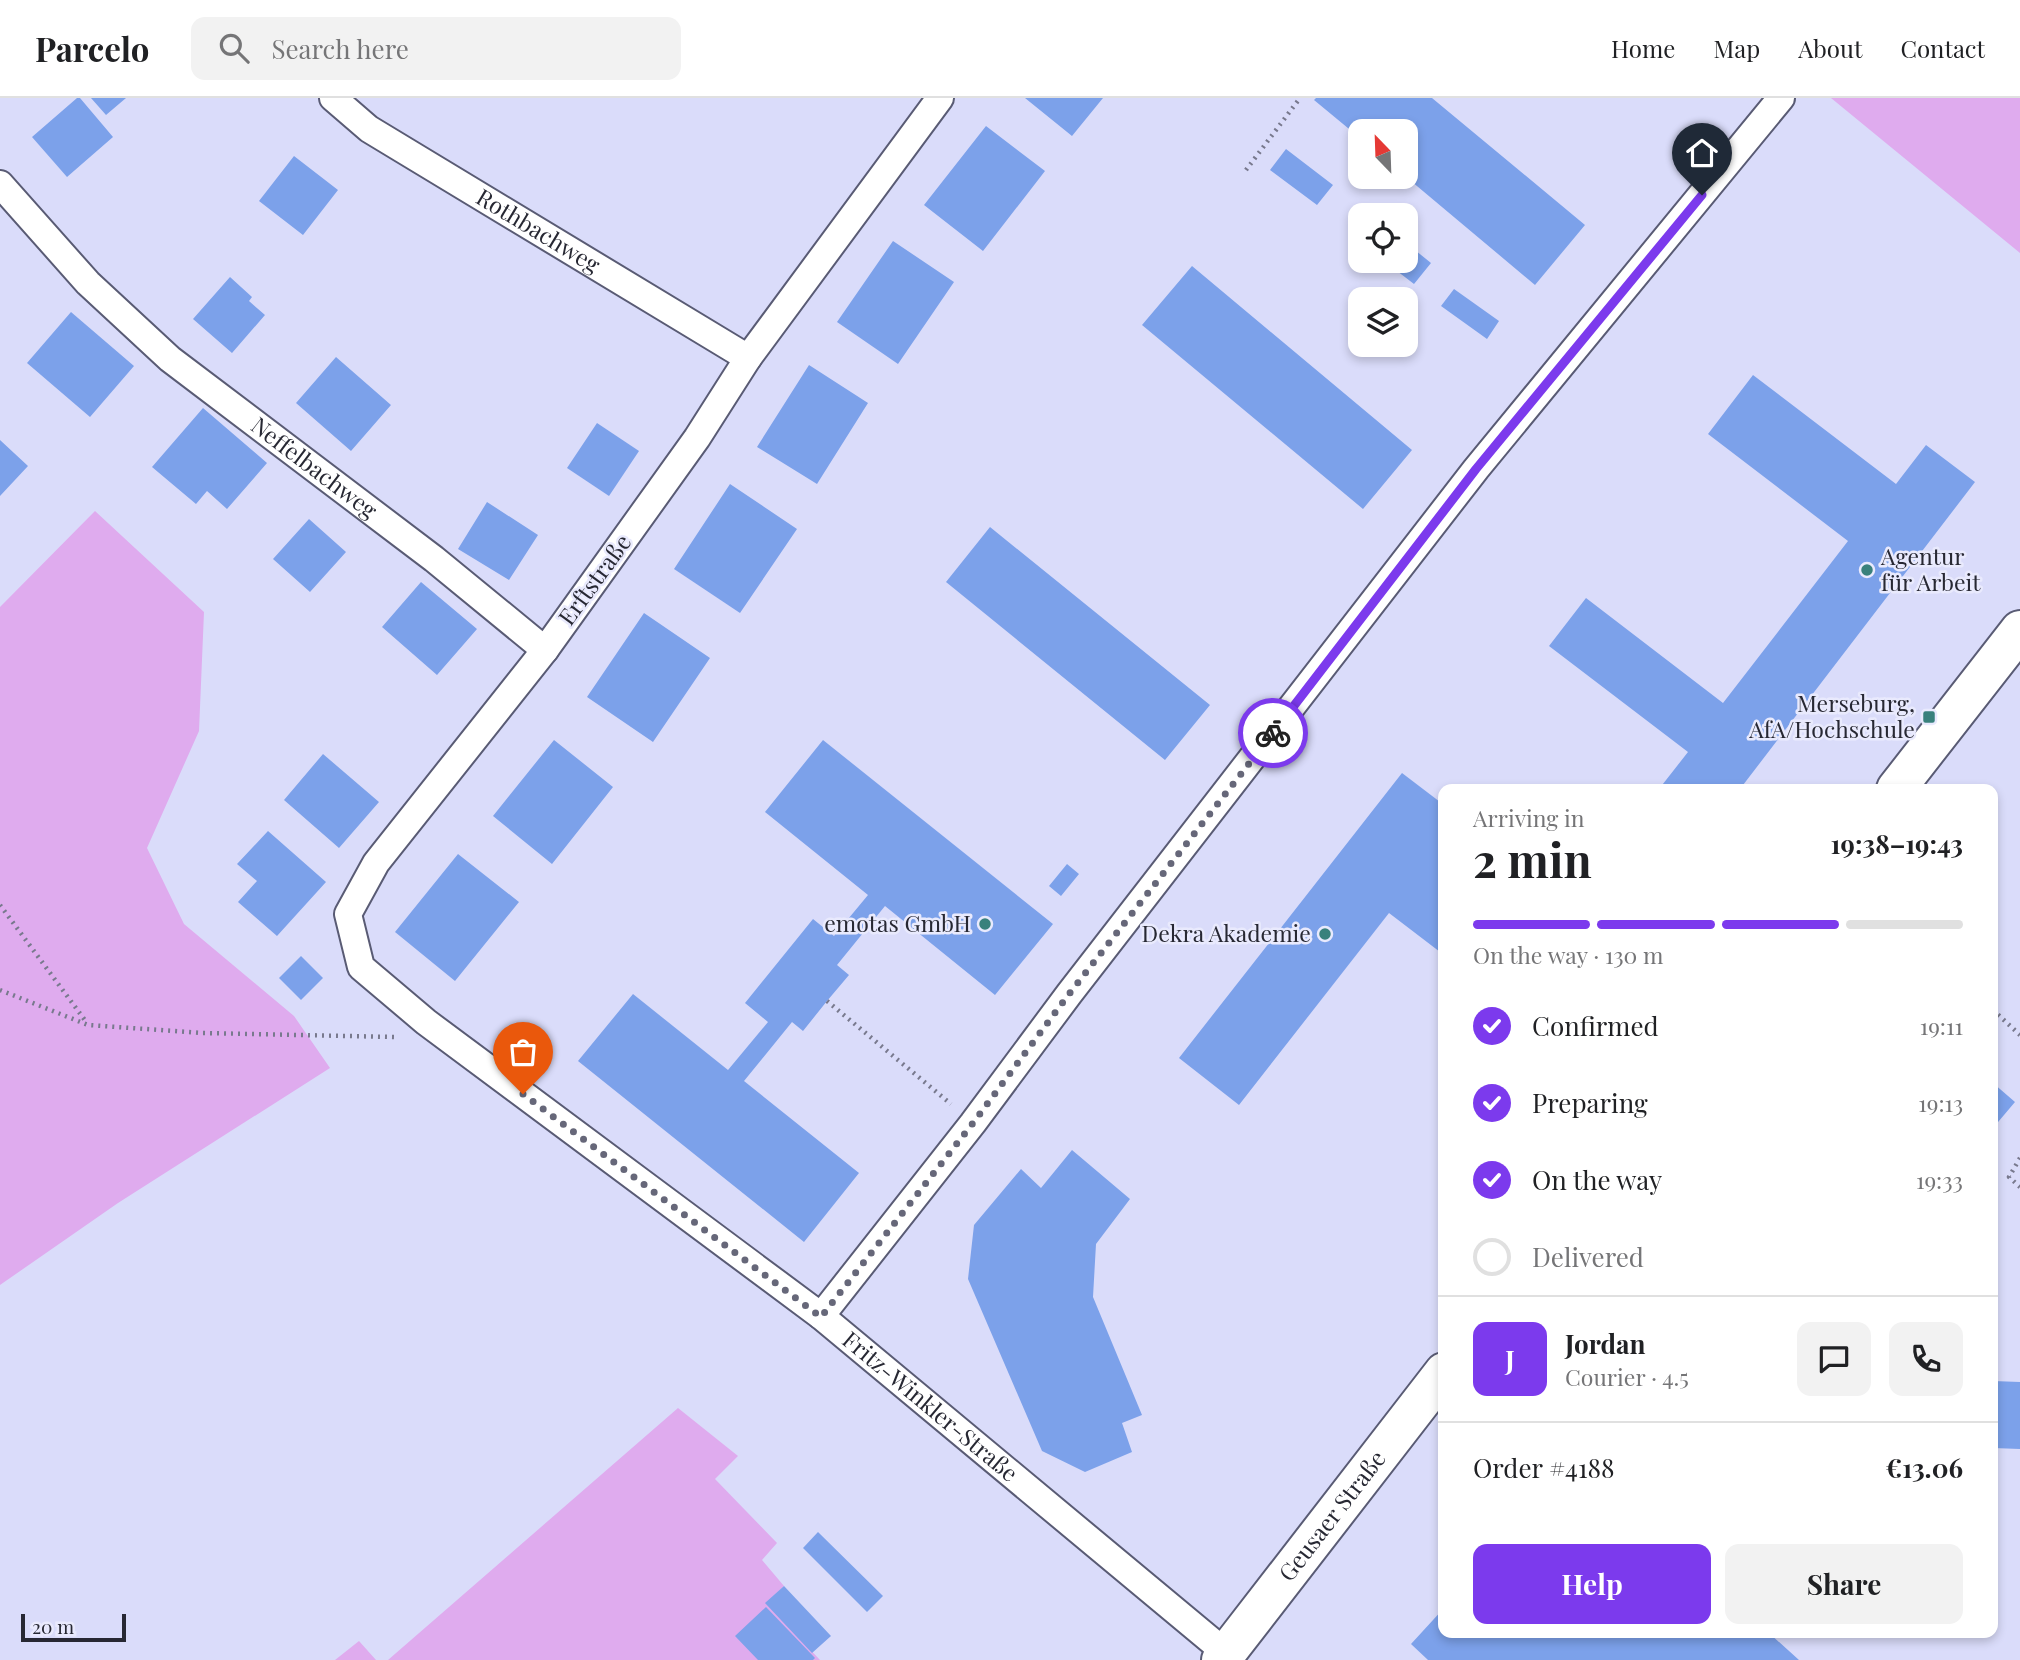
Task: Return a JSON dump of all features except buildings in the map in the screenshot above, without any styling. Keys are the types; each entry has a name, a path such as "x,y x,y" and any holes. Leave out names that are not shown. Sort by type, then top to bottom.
{"street":[{"name":"Rothbachweg","path":"333,98 369,129 748,358"},
{"path":"821,1317 1476,469 1781,98"},
{"name":"Erftstraße","path":"457,1045 361,967 348,914 376,863 545,650 696,438 748,358 938,99"},
{"name":"Neffelbachweg","path":"0,184 88,283 170,359 433,559 545,650"},
{"path":"1900,784 2020,630"},
{"name":"Fritz-Winkler-Straße","path":"457,1045 821,1317 1223,1657"},
{"name":"Geusaer Straße","path":"1223,1657 1438,1380"}],"path":[{"path":"1246,170 1300,98"},
{"path":"0,905 89,1024"},
{"path":"0,990 89,1024 203,1032 405,1038 426,1022"},
{"path":"827,1001 973,1123"},
{"path":"1998,1015 2020,1035"},
{"path":"2020,1158 2009,1177 2020,1187"}],"shaded area":[{"path":"1831,98 2020,98 2020,253"},
{"path":"95,511 204,612 199,731 147,848 184,924 294,1016 330,1068 118,1203 0,1285 0,607"},
{"path":"678,1408 738,1456 715,1479 777,1543 762,1560 784,1586 766,1603 820,1660 388,1660"},
{"path":"359,1641 376,1660 335,1660"}],"way so far":[{"path":"523,1094 821,1317 1273,733"}],"place":[{"name":"Agentur für Arbeit","path":"1867,570"},
{"name":"Merseburg, AfA/Hochschule","path":"1929,717"},
{"name":"emotas GmbH","path":"985,924"},
{"name":"Dekra Akademie","path":"1325,934"}],"route":[{"path":"1273,733 1476,469 1702,195"}]}
